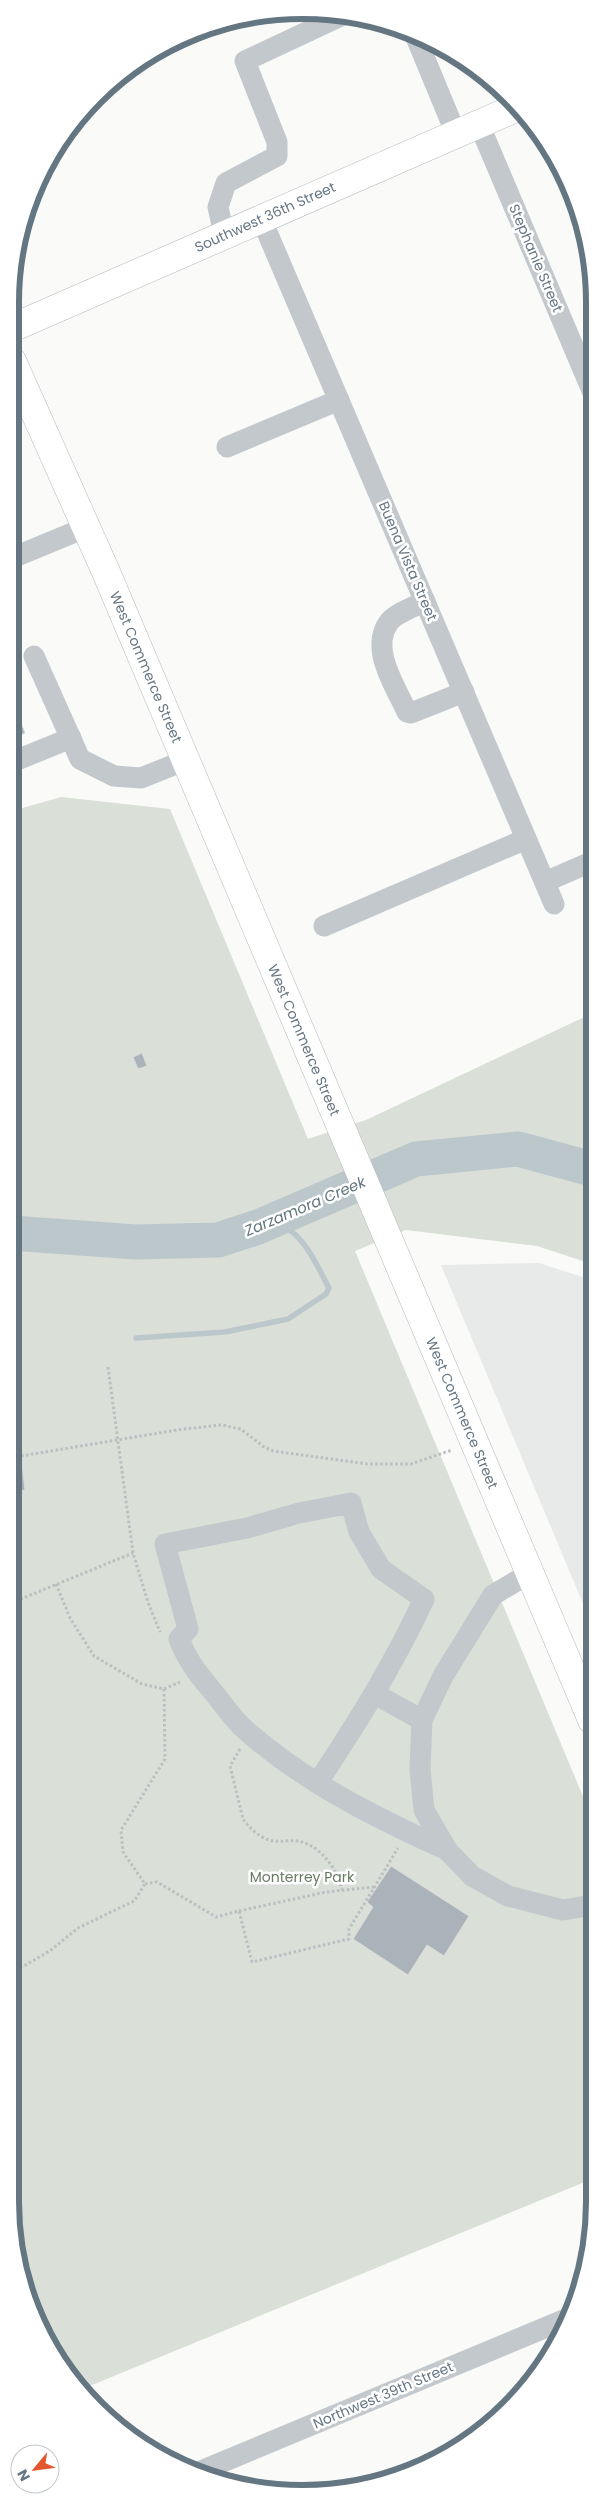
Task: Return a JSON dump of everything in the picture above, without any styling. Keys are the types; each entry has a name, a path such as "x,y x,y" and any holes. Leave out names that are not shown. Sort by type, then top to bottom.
{"main road":[{"name":"Southwest 36th Street","path":"19,325 511,110"},
{"name":"West Commerce Street","path":"19,376 87,527 586,1706"}],"street":[{"path":"224,234 218,207 226,183 277,156 277,142 245,61 332,20"},
{"name":"Stephanie Street","path":"420,44 468,129 586,379"},
{"name":"Buena Vista Street","path":"262,218 554,904"},
{"path":"227,446 339,400"},
{"path":"19,555 87,527"},
{"path":"425,601 389,621 383,633 382,655 407,712 411,713 464,692"},
{"path":"34,656 80,759 114,776 141,778 186,760"},
{"path":"19,759 71,738"},
{"path":"324,926 526,838"},
{"path":"545,882 586,864"},
{"path":"318,1782 375,1694 400,1650 424,1599 381,1569 359,1532 351,1503 299,1513 247,1528 165,1544 188,1629 179,1639 188,1662 240,1725 290,1764 318,1782 365,1812 405,1844 447,1850"},
{"path":"530,1573 493,1595 443,1676 422,1720 420,1768 424,1810 447,1850 472,1876 508,1896 563,1910 586,1906"},
{"path":"375,1694 422,1720"},
{"name":"Northwest 39th Street","path":"207,2469 559,2322"}],"path":[{"path":"108,1367 133,1553 148,1602 163,1639"},
{"path":"21,1456 174,1430 222,1425 241,1429 273,1451 368,1464 411,1464 452,1450"},
{"path":"19,1600 133,1553"},
{"path":"56,1584 70,1618 94,1656 142,1684 164,1689 185,1680"},
{"path":"145,1884 123,1852 121,1830 165,1759 164,1689"},
{"path":"243,1743 230,1766 247,1824 260,1835 272,1841 298,1841 309,1844 329,1862 340,1879 342,1890"},
{"path":"239,1911 252,1962 349,1939 349,1928 374,1887 405,1844 390,1842"},
{"path":"19,1967 24,1966 51,1950 78,1928 134,1901 145,1884 157,1882 216,1917 326,1892 374,1887"}],"shaded area":[{"path":"539,1263 586,1278 586,1611 441,1265"}],"green space":[{"name":"Monterrey Park","path":"61,797 170,809 308,1139 366,1120 586,1016 586,1262 537,1246 406,1230 355,1251 586,1804 586,2181 87,2387 57,2343 40,2310 28,2275 19,2220 19,809"}],"building":[{"path":"19,718 25,733 19,736"},
{"path":"142,1053 147,1066 138,1069 133,1057"},
{"path":"19,1446 25,1490 19,1491"},
{"path":"391,1866 469,1916 444,1956 427,1945 408,1975 353,1939 373,1907 367,1902"}],"waterway":[{"name":"Zarzamora Creek","path":"19,1234 136,1242 218,1240 258,1227 416,1159 518,1149 586,1167"},
{"path":"136,1338 225,1332 288,1319 326,1294 329,1288 307,1248 293,1233 274,1221"}]}
